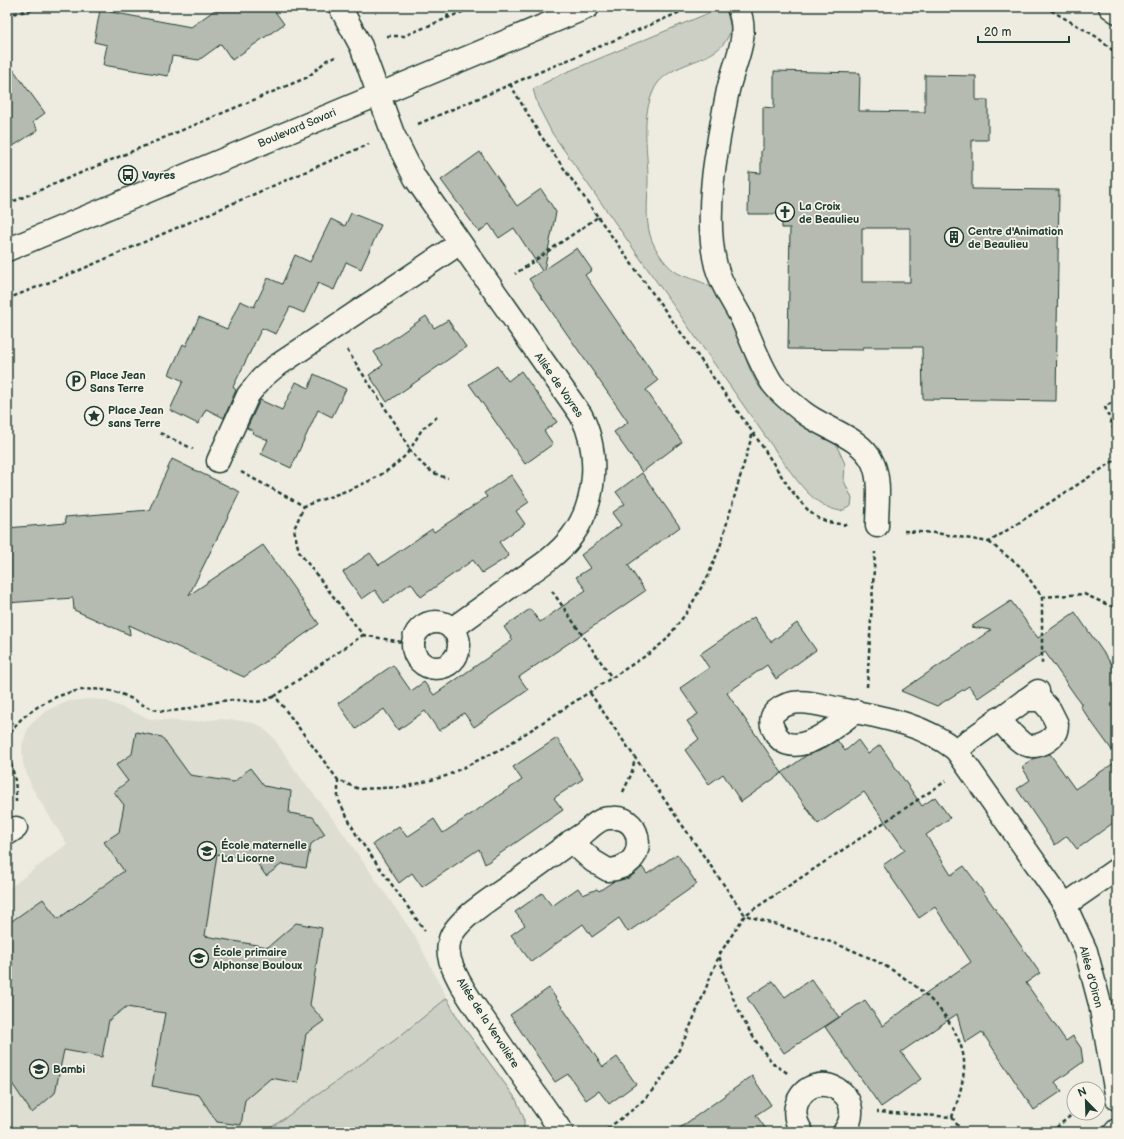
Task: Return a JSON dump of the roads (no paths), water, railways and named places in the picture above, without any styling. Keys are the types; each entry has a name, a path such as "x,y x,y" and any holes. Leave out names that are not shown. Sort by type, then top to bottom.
{"street":[{"name":"Allée de Vayres","path":"340,7 361,46 393,134 415,178 581,415 587,427 594,451 592,484 581,522 568,541 536,569 452,628"},
{"name":"Boulevard Savari","path":"7,250 588,7"},
{"path":"738,7 743,25 743,43 730,82 711,191 712,244 716,265 722,284 741,317 773,383 803,412 815,421 842,434 860,448 873,462 877,477 877,526"},
{"path":"1110,7 1117,12"},
{"path":"218,461 248,394 262,378 275,367 460,243"},
{"path":"439,622 452,628 459,642 458,650 450,662 444,666 436,668 422,663 413,651 412,644 414,636 424,625 439,622"},
{"path":"956,750 1043,688"},
{"path":"998,719 1020,742 1030,747 1039,745 1051,739 1055,734 1057,724 1050,710 1040,700 1025,700"},
{"name":"Allée d'Oiron","path":"861,712 890,718 915,727 945,742 956,750 1065,905 1086,951 1100,1004 1117,1099"},
{"name":"Allée de la Vervolière","path":"562,1132 476,1008 455,972 449,955 450,939 461,922 571,842"},
{"path":"1065,905 1117,869"},
{"path":"802,1132 797,1124 795,1115 799,1098 813,1087 822,1085 831,1086 840,1090 847,1097 851,1111 849,1125 844,1132"}],"place":[{"name":"Vayres","path":"128,175"},
{"name":"La Croix de Beaulieu","path":"785,212"},
{"name":"Centre d'Animation de Beaulieu","path":"954,237"},
{"name":"Place Jean Sans Terre","path":"76,381"},
{"name":"Place Jean sans Terre","path":"94,416"},
{"name":"École maternelle La Licorne","path":"207,851"},
{"name":"École primaire Alphonse Bouloux","path":"199,958"},
{"name":"Bambi","path":"39,1069"}]}
